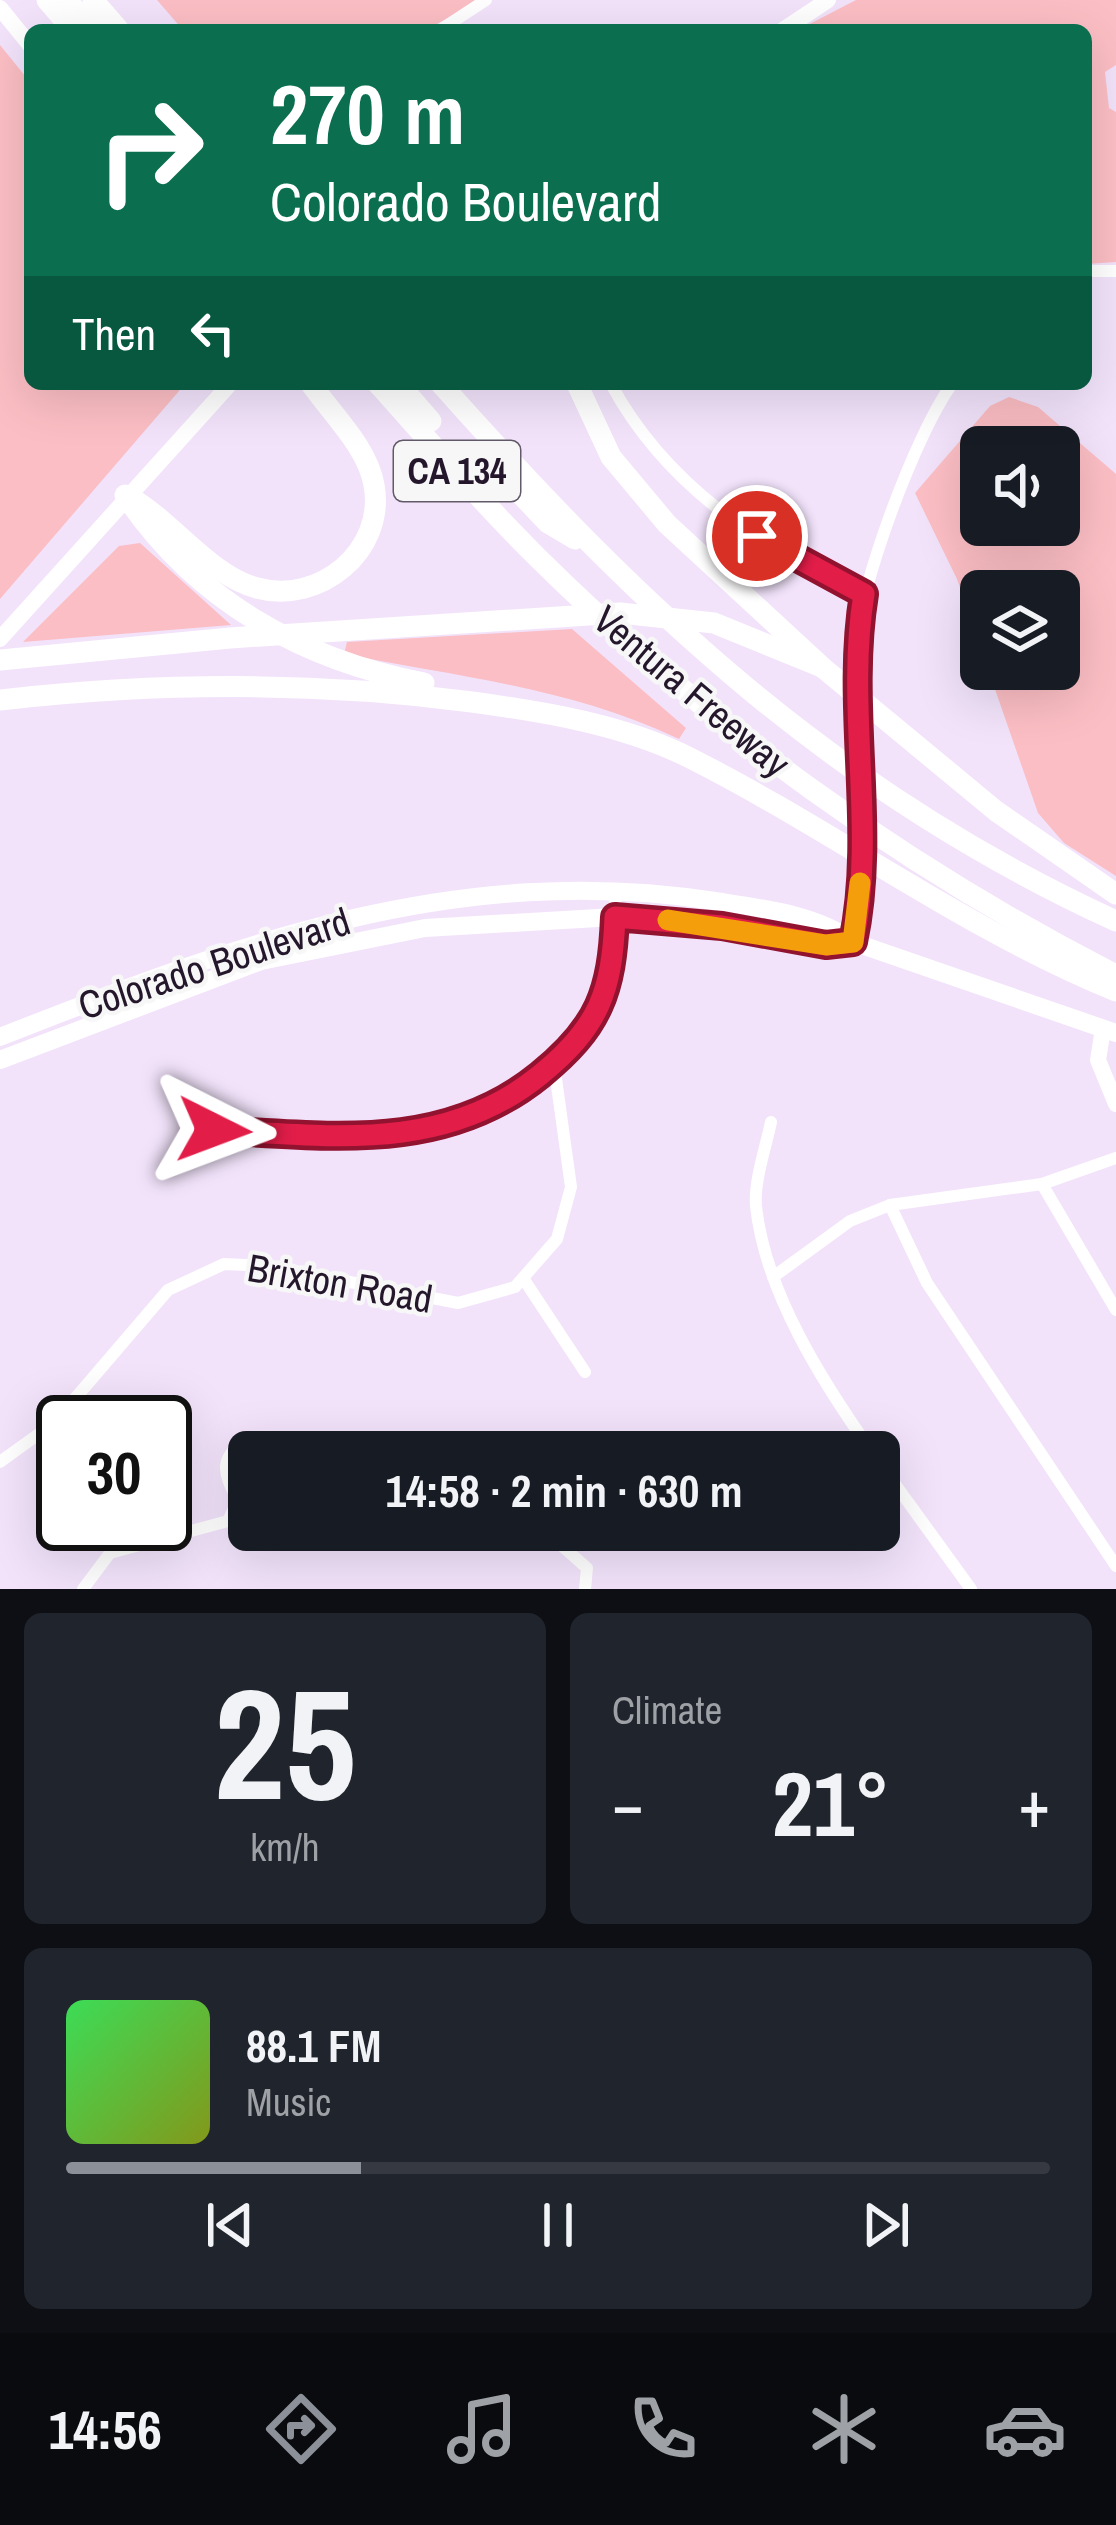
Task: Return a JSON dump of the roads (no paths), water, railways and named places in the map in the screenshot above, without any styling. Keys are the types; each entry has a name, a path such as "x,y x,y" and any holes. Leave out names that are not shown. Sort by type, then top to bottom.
{"highway":[{"path":"47,0 68,24"},
{"path":"67,0 88,24"},
{"path":"93,0 114,24"},
{"path":"110,0 131,24"},
{"path":"125,495 163,517 243,583 282,592 329,580 361,548 375,503 374,483 363,456 315,390"},
{"name":"Ventura Freeway","path":"384,390 537,557 670,679 783,769 994,911 1114,977"},
{"path":"404,390 529,530 537,557"},
{"path":"429,390 548,524 597,551"},
{"name":"Ventura Freeway","path":"447,390 597,551 700,649 834,761 964,844 1116,921"},
{"path":"580,390 611,457 638,492 822,667 996,811 1116,895"},
{"path":"125,495 153,537 219,596 302,649 348,667 492,695 688,757 998,935 1114,977"},
{"path":"0,660 230,638 544,618 676,616 748,633 822,667"},
{"path":"0,700 140,684 300,684 506,706 622,733"}],"main road":[{"path":"792,24 828,0"},
{"path":"0,8 24,38"},
{"path":"0,639 224,390"},
{"name":"Colorado Boulevard","path":"0,1037 256,940 404,907 486,895 616,891 752,908 832,926 853,942 1110,1031"},
{"path":"404,907 405,931"},
{"name":"Colorado Boulevard","path":"0,1060 261,961 405,931 615,917 722,926 826,945 853,942"},
{"path":"256,940 261,961"},
{"path":"1110,1031 1098,1060 1116,1104"}],"street":[{"path":"449,24 486,0"},
{"path":"615,390 639,431 697,494 784,554 864,594"},
{"path":"853,942 860,894 855,649 864,594 913,458 948,390"},
{"path":"214,1130 348,1136 445,1127 505,1104 582,1035 608,991 616,891"},
{"path":"554,1064 571,1187 557,1239 523,1278 585,1372"},
{"path":"770,1122 755,1202 773,1277 830,1388 858,1431"},
{"path":"773,1277 850,1221 890,1205 1042,1184 1116,1158"},
{"path":"1042,1184 1116,1310"},
{"path":"890,1205 927,1282 1116,1567"},
{"name":"Brixton Road","path":"0,1462 54,1424 168,1290 224,1264 268,1266 458,1303 515,1287 523,1278"},
{"path":"900,1491 971,1589"},
{"path":"83,1589 110,1553 228,1522"},
{"path":"568,1551 587,1568 585,1589"}]}
